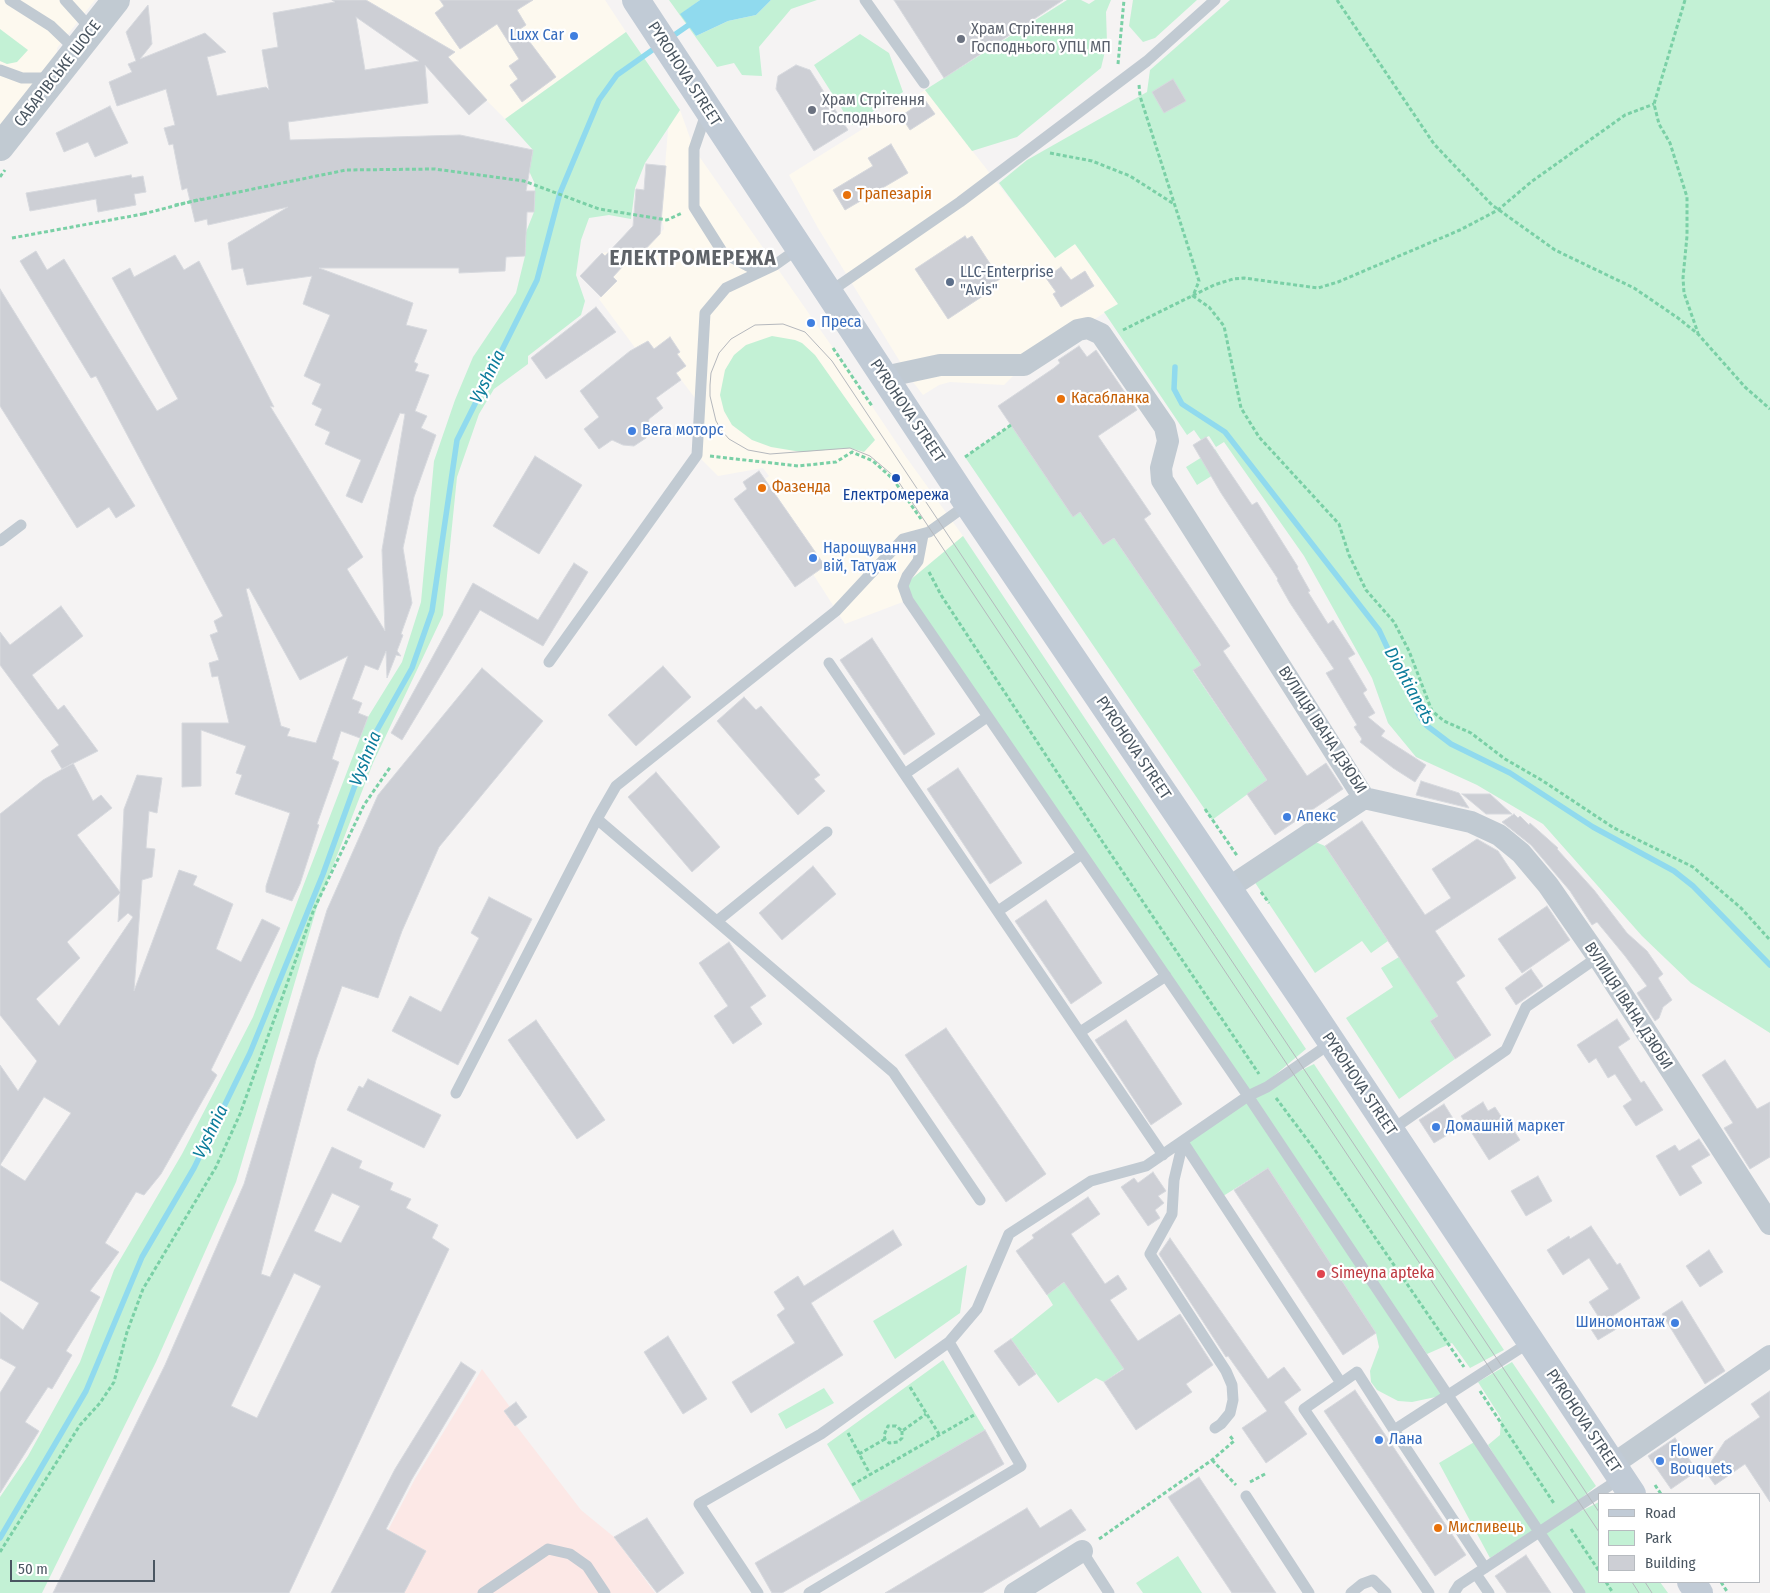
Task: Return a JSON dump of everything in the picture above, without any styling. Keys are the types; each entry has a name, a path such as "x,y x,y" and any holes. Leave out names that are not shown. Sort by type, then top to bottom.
{"main road":[{"name":"PYROHOVA STREET","path":"642,9 968,504 1228,888 1622,1479"}],"street":[{"name":"САБАРІВСЬКЕ ШОСЕ","path":"0,148 116,0"},
{"name":"ВУЛИЦЯ ІВАНА ДЗЮБИ","path":"884,377 940,365 1024,365 1083,328 1095,330 1105,340 1165,427 1168,441 1161,468 1162,480 1364,798 1456,817 1498,835 1521,852 1548,886 1598,958 1770,1224"},
{"path":"1228,888 1364,798"},
{"path":"1622,1479 1770,1356"},
{"path":"1015,1593 1082,1551"}],"lane":[{"path":"10,0 51,26 84,40"},
{"path":"65,0 84,40"},
{"path":"865,0 924,84"},
{"path":"828,293 960,202 1147,60 1215,0"},
{"path":"0,70 22,78 55,78"},
{"path":"703,103 694,149 694,207 723,253 759,272"},
{"path":"549,662 698,455 706,313 726,288 775,265 799,248"},
{"path":"456,1093 597,819 616,786 836,611 903,539 926,533 968,504"},
{"path":"0,541 21,525"},
{"path":"926,533 918,560 907,576 903,586 908,600 1450,1394 1580,1593"},
{"path":"829,663 906,773 1163,1155"},
{"path":"906,773 987,717"},
{"path":"597,819 893,1072 980,1200"},
{"path":"717,921 827,832"},
{"path":"998,911 1082,854"},
{"path":"1390,1131 1506,1050 1526,1007 1598,958"},
{"path":"1080,1032 1166,976"},
{"path":"758,1593 699,1504 821,1434 949,1342 977,1309 1009,1234 1091,1181 1137,1170 1163,1155 1248,1096 1267,1086 1331,1043"},
{"path":"1184,1142 1341,1383"},
{"path":"1184,1142 1174,1180 1172,1214 1150,1254 1226,1371 1232,1385 1233,1400 1230,1413 1218,1426"},
{"path":"809,1593 1021,1466 949,1342"},
{"path":"1394,1430 1530,1342"},
{"path":"1429,1593 1304,1409 1357,1372 1480,1571 1489,1593"},
{"path":"1600,1493 1622,1479"},
{"path":"1242,1492 1309,1593"},
{"path":"1454,1593 1459,1585 1598,1494"},
{"path":"483,1593 548,1549 570,1554 587,1566 605,1593"},
{"path":"1082,1551 1109,1593"},
{"path":"1351,1593 1362,1584 1373,1580 1386,1593"}],"path":[{"path":"1117,83 1124,0"},
{"path":"1336,0 1434,144 1498,210 1555,250 1634,288 1698,334 1745,387 1770,409"},
{"path":"1684,0 1654,104 1659,124 1670,143 1687,197 1684,293 1698,334"},
{"path":"1147,60 1139,84 1140,96 1198,281 1192,296"},
{"path":"1105,340 1223,281 1244,278 1318,288 1327,286 1460,230 1498,210 1531,182 1625,115 1654,104"},
{"path":"1024,153 1048,153 1092,161 1130,176 1174,204"},
{"path":"175,205 346,170 435,169 514,178 535,184 599,209 667,220 694,207"},
{"path":"12,238 143,214 201,199"},
{"path":"1192,296 1209,307 1224,326 1233,379 1242,411 1259,437 1339,524 1349,555 1366,590 1394,622 1409,651 1432,711 1436,716 1471,733 1505,759 1543,781 1614,828 1693,867 1741,908 1770,940"},
{"path":"833,348 872,406"},
{"path":"965,457 1012,425"},
{"path":"698,455 798,466 836,462 852,452 873,461 894,479 926,533 925,564 941,595 1267,1086 1314,1150 1472,1379 1598,1570"},
{"path":"0,1552 80,1425 100,1403 114,1382 126,1332 143,1289 216,1167 240,1114 314,909 364,805 391,766"},
{"path":"908,1384 938,1434"},
{"path":"970,1406 975,1414"},
{"path":"852,1485 986,1406"},
{"path":"902,1431 926,1414"},
{"path":"888,1426 896,1426 902,1431 902,1438 898,1442 889,1443 885,1439 884,1435 888,1426"},
{"path":"1082,1551 1212,1460 1234,1441 1218,1426"},
{"path":"821,1434 828,1444 846,1431 870,1474"},
{"path":"859,1454 885,1439"},
{"path":"1212,1460 1242,1492 1267,1472"}],"shaded area":[{"path":"0,0 95,0 57,48 59,72 0,147 0,61 7,64 27,50 0,29"},
{"path":"366,0 605,0 626,32 505,119 416,29"},
{"path":"925,90 1055,257 1074,243 1118,304 1024,365 1004,385 950,382 939,385 923,395 910,378 818,228 789,175"},
{"path":"680,110 694,149 833,348 906,457 963,536 911,579 908,600 845,624 813,574 825,566 765,479 769,476 763,468 718,476 697,455 701,406 676,373 686,366 677,354 680,352 670,338 654,349 648,341 636,349 599,299 617,281 613,277 616,274 613,270 616,267 602,253 608,252 622,265 632,254 637,258 664,229 661,215 668,130 670,123"},
{"path":"482,1369 510,1407 505,1411 581,1510 614,1537 655,1593 355,1593 415,1479"}],"green space":[{"path":"669,0 700,0 681,14 696,36 728,21 756,15 771,0 817,0 791,9 759,47 762,76 742,75 734,63 717,67"},
{"path":"1067,0 1081,0 1089,4 1095,0 1111,0 1106,12 1107,43 1101,68 1017,137 972,151 925,90"},
{"path":"1133,0 1197,0 1155,38 1143,42 1129,26"},
{"path":"1230,0 1770,0 1770,1033 1691,983 1642,936 1543,824 1477,785 1416,757 1388,723 1372,678 1304,556 1224,442 1216,447 1209,436 1201,440 1194,430 1187,435 1104,312 1118,304 1075,244 1055,258 999,183 1027,160 1147,92 1150,70"},
{"path":"0,29 28,50 17,62 7,64 0,61"},
{"path":"626,32 680,110 645,163 635,188 631,219 609,215 589,218 581,240 576,275 585,301 581,315 528,356 528,364 494,389 479,414 457,477 443,615 373,763 317,907 236,1182 156,1362 42,1593 0,1593 0,1497 28,1456 80,1362 114,1270 182,1154 253,1017 368,717 402,662 421,602 434,461 455,400 473,357 516,293 525,256 526,232 534,212 535,184 529,171 533,150 505,119"},
{"path":"860,34 889,53 903,92 852,125 814,65"},
{"path":"772,336 802,343 815,355 875,440 864,452 850,448 801,452 771,447 752,440 732,425 724,411 720,395 725,370 734,355 746,345"},
{"path":"1011,425 1073,516 1080,512 1103,545 1114,538 1201,665 1193,671 1267,780 1212,820 965,457"},
{"path":"1215,449 1226,467 1197,485 1186,467"},
{"path":"963,536 1306,1049 1251,1095 1314,1064 1504,1350 1470,1368 1452,1343 1427,1354 1280,1142 1450,1394 1412,1402 1398,1401 1377,1390 1371,1382 1370,1371 1379,1347 1376,1333 1268,1168 1220,1198 1183,1142 1248,1096 903,586"},
{"path":"1306,838 1325,846 1388,941 1371,953 1362,941 1315,973 1250,875"},
{"path":"1399,957 1445,1011 1430,1021 1455,1059 1399,1099 1346,1018 1393,987 1381,968"},
{"path":"967,1265 960,1313 895,1359 873,1321"},
{"path":"1067,1280 1137,1359 1104,1382 1096,1378 1058,1403 1011,1339 1053,1305 1047,1295"},
{"path":"943,1360 985,1430 861,1502 827,1444"},
{"path":"1512,1362 1596,1486 1543,1530 1598,1502 1598,1583 1661,1583 1668,1593 1580,1593 1488,1445 1500,1435 1501,1418 1478,1382"},
{"path":"824,1388 834,1403 786,1429 778,1414"},
{"path":"1476,1441 1534,1530 1490,1558 1439,1463"},
{"path":"1178,1556 1202,1593 1143,1593 1136,1583"}],"water":[{"path":"700,0 771,0 756,15 728,21 696,36 680,14"}],"building":[{"path":"332,0 366,0 455,52 448,57 487,100 469,115 425,65 428,103 288,122 290,140 460,135 533,150 526,191 535,191 534,212 527,212 525,256 506,257 505,271 459,273 459,268 319,268 413,303 406,325 427,330 414,362 418,364 415,371 429,375 415,411 427,416 421,428 436,435 414,497 403,548 412,603 397,651 401,656 396,655 387,678 386,651 378,670 365,665 352,699 362,703 358,713 368,717 360,738 341,731 332,759 339,762 317,824 319,825 300,884 292,901 266,892 266,886 290,813 235,794 242,775 236,773 246,746 201,730 201,786 182,787 182,723 229,723 218,676 212,677 209,663 219,660 210,635 218,632 214,621 223,616 96,376 91,378 20,261 36,251 47,270 64,259 157,411 178,399 112,278 130,268 134,277 175,255 184,270 199,261 274,407 270,406 363,557 347,569 385,631 382,550 405,414 400,413 362,503 346,496 361,460 325,444 330,432 315,425 322,409 312,404 321,384 304,376 330,315 303,304 312,276 247,285 243,268 232,270 228,243 288,207 208,225 207,219 195,222 187,188 182,190 173,144 169,145 164,128 175,125 166,89 117,106 109,82 132,72 128,64 136,61 126,32 148,5 152,44 140,59 205,33 226,52 207,57 217,96 266,87 269,90 262,50 278,47 273,13 335,2","holes":["356,17 419,61 365,70","249,588 300,680 348,656 316,743 287,736 290,729 281,726 246,589"]},
{"path":"440,0 533,0 517,10 526,25 520,29 556,77 522,102 510,85 518,79 509,66 519,59 497,24 460,49 435,13 444,6"},
{"name":"Храм Стрітення Господнього УПЦ МП","path":"894,0 1063,0 944,78"},
{"name":"Храм Стрітення Господнього","path":"796,65 810,70 848,130 814,151 776,89 778,76"},
{"path":"1173,79 1186,101 1164,113 1152,92"},
{"path":"925,100 935,114 910,130 901,116"},
{"path":"110,106 128,143 95,157 88,142 64,152 56,133"},
{"path":"891,144 908,173 845,210 833,190 873,166 868,158"},
{"path":"646,164 666,166 660,234 637,258 633,255 613,277 617,281 601,297 580,276 602,253 605,256 633,226 636,189 644,190"},
{"path":"131,175 132,178 143,176 146,192 134,194 136,205 98,212 96,199 30,211 26,193"},
{"path":"965,236 967,239 972,236 1000,279 995,282 998,286 948,319 915,269"},
{"path":"1061,267 1071,280 1085,271 1094,286 1061,307 1053,294 1056,292 1046,278"},
{"path":"0,289 135,506 116,518 109,507 77,528 0,406"},
{"path":"596,307 616,332 546,379 531,358"},
{"path":"670,337 680,352 677,354 686,366 676,373 681,380 656,398 663,408 649,419 646,438 634,446 623,445 612,440 599,449 584,429 599,417 580,391 630,351 648,341 654,349"},
{"path":"1079,346 1087,357 1096,350 1137,410 1098,436 1151,514 1144,519 1230,646 1223,651 1307,776 1326,763 1343,789 1275,835 1247,794 1267,780 1193,670 1201,665 1114,538 1103,545 1080,512 1073,517 998,406 1054,368 1060,363 1058,360"},
{"path":"1206,437 1252,505 1257,502 1298,567 1310,591 1308,592 1328,624 1333,620 1355,654 1348,658 1367,690 1363,693 1375,713 1368,717 1385,731 1381,736 1426,765 1415,782 1393,768 1360,742 1362,739 1354,727 1357,725 1326,673 1334,669 1290,603 1278,579 1221,493 1193,445"},
{"path":"535,456 582,485 539,554 493,526"},
{"path":"759,471 825,566 795,587 734,499 747,489 743,482"},
{"path":"574,563 588,572 543,646 480,610 402,740 391,733 473,583 538,620"},
{"path":"61,606 83,636 32,675 58,710 64,705 98,751 62,769 51,751 59,745 0,665 0,632 10,645"},
{"path":"872,638 935,734 904,755 840,660"},
{"path":"663,666 691,697 636,746 608,715"},
{"path":"482,668 543,721 439,847 402,931 378,998 342,986 316,1060 261,1274 270,1277 332,1147 362,1161 359,1168 393,1183 390,1190 411,1199 406,1208 438,1225 432,1238 449,1249 289,1593 53,1593 165,1365 244,1184 327,910 378,795","holes":["332,1193 360,1206 341,1243 314,1231","294,1273 321,1286 257,1418 231,1406"]},
{"path":"744,697 756,710 761,706 820,775 814,779 825,791 798,815 717,721"},
{"path":"73,763 93,801 101,795 112,808 77,835 120,892 124,809 137,775 162,778 157,813 149,811 146,848 155,849 152,877 142,880 134,991 179,870 197,876 193,885 233,904 216,949 241,962 262,919 280,928 211,1070 217,1075 161,1174 144,1195 136,1192 105,1243 119,1252 90,1291 100,1297 66,1351 72,1355 52,1389 48,1387 25,1422 39,1431 0,1493 0,1393 16,1367 0,1358 0,1312 23,1330 39,1303 0,1280 0,1165 0,1065 18,1091 37,1061 0,1015 0,814 43,780","holes":["120,893 118,922 128,913 133,917 59,1026 36,999 80,958 67,942","44,1097 71,1113 25,1181 0,1165"]},
{"path":"958,768 1022,863 990,884 927,789"},
{"path":"656,772 720,847 692,872 628,797"},
{"path":"1421,781 1459,793 1469,808 1416,795"},
{"path":"1462,794 1490,794 1512,814 1486,814"},
{"path":"1514,814 1518,818 1520,816 1529,825 1530,823 1558,848 1627,933 1647,951 1663,974 1658,978 1672,1000 1663,1007 1659,1018 1655,1021 1637,993 1647,986 1625,956 1597,922 1592,925 1570,891 1531,845 1502,822"},
{"path":"1362,821 1425,915 1451,898 1432,869 1477,839 1498,851 1516,878 1435,931 1465,976 1456,982 1491,1035 1455,1059 1430,1021 1438,1016 1325,846"},
{"path":"813,866 836,894 782,940 759,913"},
{"path":"489,897 532,919 458,1065 392,1031 410,996 441,1012 479,938 471,933"},
{"path":"1046,900 1102,983 1071,1004 1015,921"},
{"path":"1547,906 1570,940 1522,973 1498,939"},
{"path":"729,942 766,996 750,1007 762,1024 733,1044 714,1016 728,1006 699,963"},
{"path":"1531,969 1543,986 1516,1005 1505,988"},
{"path":"1617,1019 1630,1039 1618,1047 1641,1083 1644,1081 1663,1110 1636,1126 1623,1106 1632,1100 1615,1074 1608,1078 1596,1058 1589,1063 1577,1045"},
{"path":"536,1020 605,1120 577,1139 508,1040"},
{"path":"1126,1020 1182,1104 1151,1125 1095,1040"},
{"path":"946,1028 1046,1174 1006,1202 905,1055"},
{"path":"1725,1060 1757,1109 1770,1102 1770,1157 1750,1169 1724,1128 1733,1123 1702,1075"},
{"path":"368,1079 441,1115 424,1148 347,1110 359,1086 363,1088"},
{"path":"1483,1102 1488,1111 1495,1107 1520,1140 1489,1160 1461,1116"},
{"path":"1444,1104 1459,1128 1434,1143 1419,1120"},
{"path":"1699,1139 1710,1155 1691,1166 1702,1183 1680,1196 1656,1156 1675,1145 1679,1151"},
{"path":"1268,1168 1376,1333 1343,1355 1234,1190"},
{"path":"1153,1172 1166,1191 1158,1196 1164,1203 1155,1210 1160,1218 1148,1226 1121,1187 1134,1178 1138,1183"},
{"path":"1538,1176 1552,1201 1526,1216 1511,1191"},
{"path":"1088,1197 1100,1214 1071,1234 1105,1284 1118,1275 1127,1289 1110,1300 1138,1341 1180,1314 1213,1365 1186,1384 1192,1392 1136,1430 1104,1382 1124,1369 1064,1282 1047,1295 1016,1251 1034,1238 1032,1235"},
{"path":"1591,1226 1617,1265 1620,1263 1640,1298 1611,1317 1618,1328 1598,1340 1587,1323 1598,1316 1589,1302 1609,1289 1589,1258 1563,1275 1547,1250 1569,1236 1570,1239"},
{"path":"893,1230 902,1245 811,1303 843,1355 751,1413 732,1382 795,1343 777,1315 785,1309 774,1292 798,1276 804,1286"},
{"path":"1170,1238 1268,1379 1284,1367 1301,1390 1284,1402 1307,1434 1266,1463 1242,1428 1267,1411 1228,1356 1226,1357 1159,1254"},
{"path":"1709,1250 1723,1272 1700,1287 1686,1266"},
{"path":"1682,1301 1725,1371 1705,1384 1662,1314"},
{"path":"668,1336 707,1399 683,1414 644,1352"},
{"path":"1011,1339 1036,1374 1019,1386 994,1351"},
{"path":"461,1362 476,1372 412,1479 386,1529 426,1551 404,1593 331,1593 395,1469"},
{"path":"1355,1390 1466,1555 1435,1576 1324,1411"},
{"path":"1770,1391 1770,1502 1745,1464 1715,1485 1705,1471 1725,1441 1760,1417 1751,1404"},
{"path":"516,1402 527,1417 515,1426 504,1411"},
{"path":"985,1430 1004,1464 782,1593 772,1593 755,1563"},
{"path":"1675,1438 1697,1471 1671,1489 1648,1456"},
{"path":"1199,1477 1276,1593 1232,1593 1168,1497"},
{"path":"1027,1508 1040,1528 1071,1509 1086,1530 982,1593 885,1593"},
{"path":"647,1518 684,1573 657,1593 614,1537"},
{"path":"1526,1555 1551,1593 1507,1593 1495,1576"}],"waterway":[{"name":"Vyshnia","path":"670,38 693,22"},
{"name":"Vyshnia","path":"0,1538 86,1391 142,1257 194,1168 250,1053 323,874 371,741 412,668 432,611 457,440 537,280 560,193 599,100 617,75 658,46"},
{"name":"Diohtianets","path":"1175,367 1174,389 1182,404 1225,432 1379,630 1419,715 1426,725 1451,744 1510,773 1593,827 1674,871 1693,886 1770,965"}],"tram line":[{"path":"1598,1510 832,361 805,332 783,324 755,325 731,339 719,353 711,373 710,396 716,421 722,431 729,439 748,450 770,454 850,448 870,456 896,478 1598,1531"},
{"path":"1633,1583 1639,1593"},
{"path":"1646,1583 1652,1593"}],"place":[{"name":"Luxx Car","path":"574,36"},
{"name":"Храм Стрітення Господнього УПЦ МП","path":"961,39"},
{"name":"Храм Стрітення Господнього","path":"812,110"},
{"name":"Трапезарія","path":"847,195"},
{"name":"LLC-Enterprise \"Avis\"","path":"950,282"},
{"name":"Преса","path":"811,323"},
{"name":"Касабланка","path":"1061,399"},
{"name":"Вега моторс","path":"632,431"},
{"name":"Електромережа","path":"896,478"},
{"name":"Фазенда","path":"762,488"},
{"name":"Нарощування вій, Татуаж","path":"813,558"},
{"name":"Апекс","path":"1287,817"},
{"name":"Домашній маркет","path":"1436,1127"},
{"name":"Simeyna apteka","path":"1321,1274"},
{"name":"Шиномонтаж","path":"1675,1323"},
{"name":"Лана","path":"1379,1440"},
{"name":"Flower Bouquets","path":"1660,1461"},
{"name":"Мисливець","path":"1438,1528"}],"district":[{"name":"ЕЛЕКТРОМЕРЕЖА","path":"693,259"}]}
